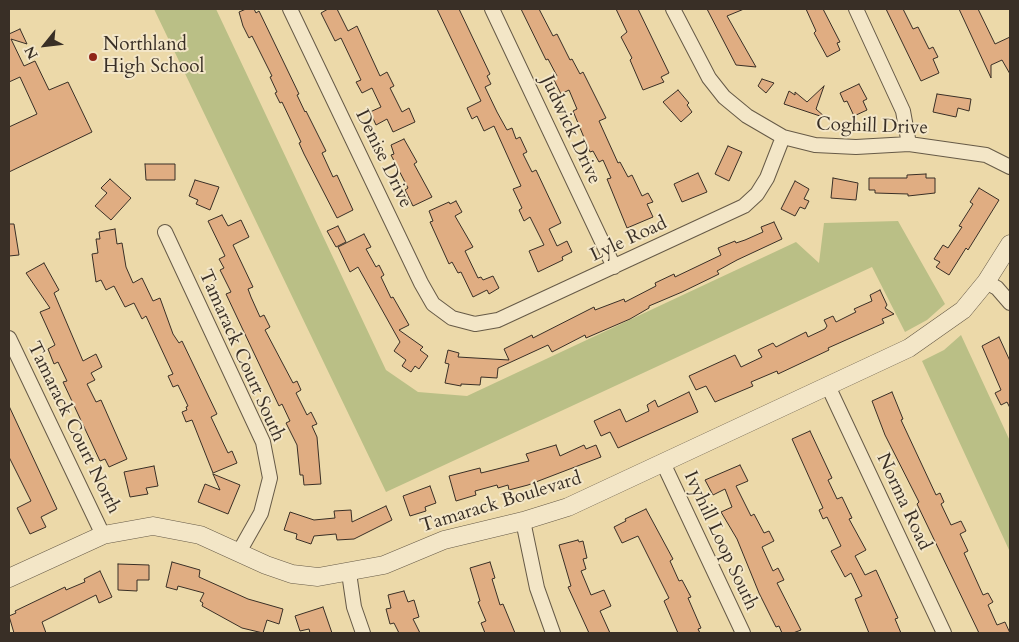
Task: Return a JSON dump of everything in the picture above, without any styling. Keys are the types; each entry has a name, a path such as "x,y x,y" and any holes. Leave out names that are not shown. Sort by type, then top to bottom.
{"street":[{"name":"Denise Drive","path":"290,9 421,283 433,304 452,318"},
{"name":"Judwick Drive","path":"492,9 614,267"},
{"name":"Coghill Drive","path":"673,9 709,78 724,97 747,116 783,137 815,145 856,147 909,144 986,155 1010,167"},
{"path":"856,9 904,111 909,144"},
{"name":"Lyle Road","path":"452,318 475,324 498,320 744,206 758,194 767,178 783,137"},
{"name":"Tamarack Court South","path":"165,232 263,442 270,478 261,513 239,552"},
{"name":"Tamarack Boulevard","path":"9,578 103,535 153,526 200,535 266,565 292,574 318,577 349,573 384,565 444,540 523,521 568,507 664,465 909,348 963,310 986,282 1010,244"},
{"path":"986,282 997,288 1010,304"},
{"name":"Tamarack Court North","path":"9,338 103,535"},
{"name":"Norma Road","path":"828,386 944,633"},
{"name":"Ivyhill Loop South","path":"664,465 743,633"},
{"path":"523,521 537,588 553,633"},
{"path":"349,573 354,607 364,633"}],"green space":[{"path":"154,9 216,9 386,370 418,392 467,396 796,242 819,263 824,223 898,221 945,304 927,320 905,332 872,267 386,492"},
{"path":"961,335 1010,441 1010,552 922,361 944,350"}],"building":[{"path":"246,9 254,9 256,13 259,11 299,94 297,95 305,112 326,151 322,153 333,177 337,175 353,210 337,218 304,154 299,143 301,142 282,102 280,103 275,93 277,92 270,77 272,76 252,36 249,38 243,26 239,12"},
{"path":"328,9 337,9 348,31 357,26 380,76 387,72 394,86 390,88 402,112 409,108 415,122 393,132 387,119 376,125 370,112 381,107 372,88 362,93 356,82 361,80 341,38 335,41 321,13"},
{"path":"437,9 459,9 490,74 487,76 491,84 485,87 507,130 512,128 516,139 520,137 527,152 523,154 532,172 536,170 561,223 549,229 557,246 567,241 572,252 562,257 563,260 538,272 529,251 544,245 530,217 524,221 519,210 522,208 513,189 521,186 494,126 484,131 477,116 472,119 467,108 481,101"},
{"path":"521,9 539,9 553,36 557,34 570,60 572,59 580,74 583,72 606,118 599,121 618,163 620,162 628,177 632,175 642,196 648,193 653,202 647,204 653,217 627,228 607,179 611,178 603,160 599,162 593,151 590,152 573,111 577,109 569,90 561,94 553,78 557,76 548,59 546,60"},
{"path":"616,9 638,9 669,73 661,77 664,82 643,90 630,60 632,58 621,37 627,32"},
{"path":"707,9 744,9 727,16 756,67 736,65"},
{"path":"806,9 823,9 840,42 837,43 840,50 827,57 814,33 816,31"},
{"path":"886,9 903,9 913,29 918,27 929,49 933,47 938,57 933,59 939,73 921,81"},
{"path":"959,9 978,9 995,44 1010,37 1010,74 1002,60 991,65 991,78"},
{"path":"20,29 27,44 11,39 24,66 35,61 49,90 68,82 92,132 9,172 9,127 37,114 20,77 9,82 9,34"},
{"path":"762,79 774,83 766,93 758,86"},
{"path":"859,84 867,99 863,101 867,110 854,116 847,101 844,102 840,93"},
{"path":"824,86 816,109 826,118 784,104 789,91 795,95 795,92 807,102"},
{"path":"678,90 689,103 687,105 692,112 681,122 663,102"},
{"path":"937,94 971,99 969,111 958,108 956,117 933,112"},
{"path":"404,139 417,162 414,164 432,197 413,206 405,190 408,188 391,155 394,154 391,145"},
{"path":"728,146 742,152 729,181 715,174"},
{"path":"145,164 175,164 175,180 146,180"},
{"path":"698,173 707,192 682,202 674,184"},
{"path":"926,174 926,178 935,178 935,193 908,196 908,194 875,193 875,190 869,190 869,178 907,178 907,175"},
{"path":"833,178 858,183 856,200 831,198"},
{"path":"110,179 131,198 111,220 95,206 107,193 101,188"},
{"path":"195,180 219,187 210,210 196,204 198,200 189,196"},
{"path":"795,181 809,189 804,199 809,201 805,209 800,207 795,216 781,209"},
{"path":"979,188 999,200 968,250 966,248 949,275 936,267 940,262 934,259 943,245 948,248 962,227 959,226 973,204 970,202"},
{"path":"456,201 462,212 455,216 473,247 465,251 478,278 481,277 483,280 493,276 499,288 489,294 487,290 473,297 461,272 458,273 452,262 449,264 430,222 433,221 429,211"},
{"path":"222,215 228,226 241,220 249,237 233,245 253,287 248,289 260,317 264,315 270,327 265,330 293,383 297,381 301,390 296,393 307,415 311,412 317,424 312,426 317,437 321,484 304,485 303,475 300,475 297,445 286,423 290,421 282,404 279,406 226,294 231,292 220,270 224,268 219,259 225,256 208,221"},
{"path":"774,222 782,239 717,271 719,274 649,306 649,308 630,319 586,338 585,335 552,352 548,345 498,368 497,378 481,377 480,385 461,384 461,386 445,383 449,364 445,363 448,350 459,353 458,357 509,360 504,349 532,335 533,338 594,307 595,310 624,299 625,302 656,286 655,283 674,274 675,277 721,255 718,248 735,241 736,243 745,240 763,232 761,227"},
{"path":"9,224 14,224 19,255 9,256"},
{"path":"338,226 346,242 336,247 327,231"},
{"path":"115,229 117,244 122,243 126,267 133,283 142,278 153,301 160,298 173,334 179,343 182,341 217,414 211,417 228,453 232,451 237,463 213,473 192,420 186,422 182,412 187,410 186,407 188,406 178,385 173,387 168,376 173,374 146,316 142,319 134,303 125,307 114,286 106,290 101,280 96,282 92,254 98,253 96,239 100,239 99,232"},
{"path":"364,234 371,247 366,249 376,267 379,265 384,275 381,277 391,298 393,297 409,325 399,330 423,347 420,350 428,356 419,369 415,366 411,372 402,366 406,360 394,351 400,342 358,267 350,272 338,247"},
{"path":"44,263 59,290 54,293 83,361 96,354 102,367 91,373 95,380 87,384 96,402 101,400 127,459 109,467 105,459 100,461 63,382 67,381 58,362 54,364 48,349 55,345 40,312 50,308 26,273"},
{"path":"880,290 887,305 885,308 894,314 882,319 884,323 828,348 829,350 778,374 777,371 751,382 753,386 715,402 706,386 696,390 689,376 735,355 741,367 762,357 758,350 773,343 776,347 806,332 808,337 825,329 827,326 824,320 833,316 836,322 856,312 854,309 872,301 870,295"},
{"path":"999,337 1010,361 1010,408 1007,402 1001,405 995,393 1001,390 982,346"},
{"path":"689,392 698,412 618,448 610,432 601,436 594,421 620,409 626,422 649,411 647,405 655,400 658,407"},
{"path":"892,392 903,419 901,420 936,495 940,493 944,502 941,504 951,525 961,521 966,531 960,534 968,551 964,553 983,595 988,593 993,602 988,605 997,625 1005,622 1010,633 979,633 917,504 919,502 885,435 872,401"},
{"path":"9,406 57,509 41,517 46,527 30,534 17,508 31,501 9,457"},
{"path":"810,431 832,478 828,480 837,499 842,497 852,518 849,519 866,550 855,556 865,575 876,570 898,618 895,619 901,633 869,633 855,599 862,596 851,573 845,577 831,551 841,546 827,517 823,519 819,510 823,508 792,439"},
{"path":"556,445 560,456 584,445 586,449 596,445 601,457 528,485 509,490 508,485 498,488 497,485 475,491 476,495 456,501 449,476 480,468 481,473 529,461 526,454"},
{"path":"740,465 748,481 736,486 751,516 754,514 764,533 769,531 774,541 762,547 773,571 778,568 784,580 777,583 801,630 793,633 782,633 779,626 776,627 759,593 737,539 721,512 732,507 725,489 713,495 705,480"},
{"path":"154,466 158,486 146,488 148,494 130,497 124,472"},
{"path":"213,474 240,485 228,514 198,502 205,484 220,490"},
{"path":"430,486 436,503 425,507 426,511 410,516 403,496"},
{"path":"386,506 392,520 354,539 337,540 336,534 314,536 311,544 296,539 297,534 284,530 290,512 314,520 335,518 334,511 351,510 352,522"},
{"path":"646,509 673,559 670,561 679,581 682,580 691,597 688,598 701,628 698,629 700,633 678,633 664,601 669,598 638,536 622,543 614,527 626,521 625,519"},
{"path":"578,540 579,542 583,541 587,558 583,559 586,569 581,571 591,595 604,590 611,606 600,611 610,633 589,633 568,587 571,586 559,545"},
{"path":"172,562 200,570 199,577 248,599 283,609 279,624 267,620 263,633 242,628 202,606 203,603 200,601 204,593 178,586 177,590 166,587"},
{"path":"490,562 495,578 492,579 500,605 503,604 515,633 485,633 481,623 486,621 478,602 480,601 470,568"},
{"path":"118,564 149,565 149,580 137,580 137,591 118,590"},
{"path":"100,571 112,597 99,603 96,595 42,622 46,633 14,633 9,616 16,613 15,611 65,587 66,590 85,582 84,579"},
{"path":"404,591 408,602 414,600 419,617 413,619 420,633 399,633 394,623 390,624 386,609 391,608 388,595"},
{"path":"323,607 332,633 310,633 309,629 300,631 295,616"}],"place":[{"name":"Northland High School","path":"93,57"}]}
